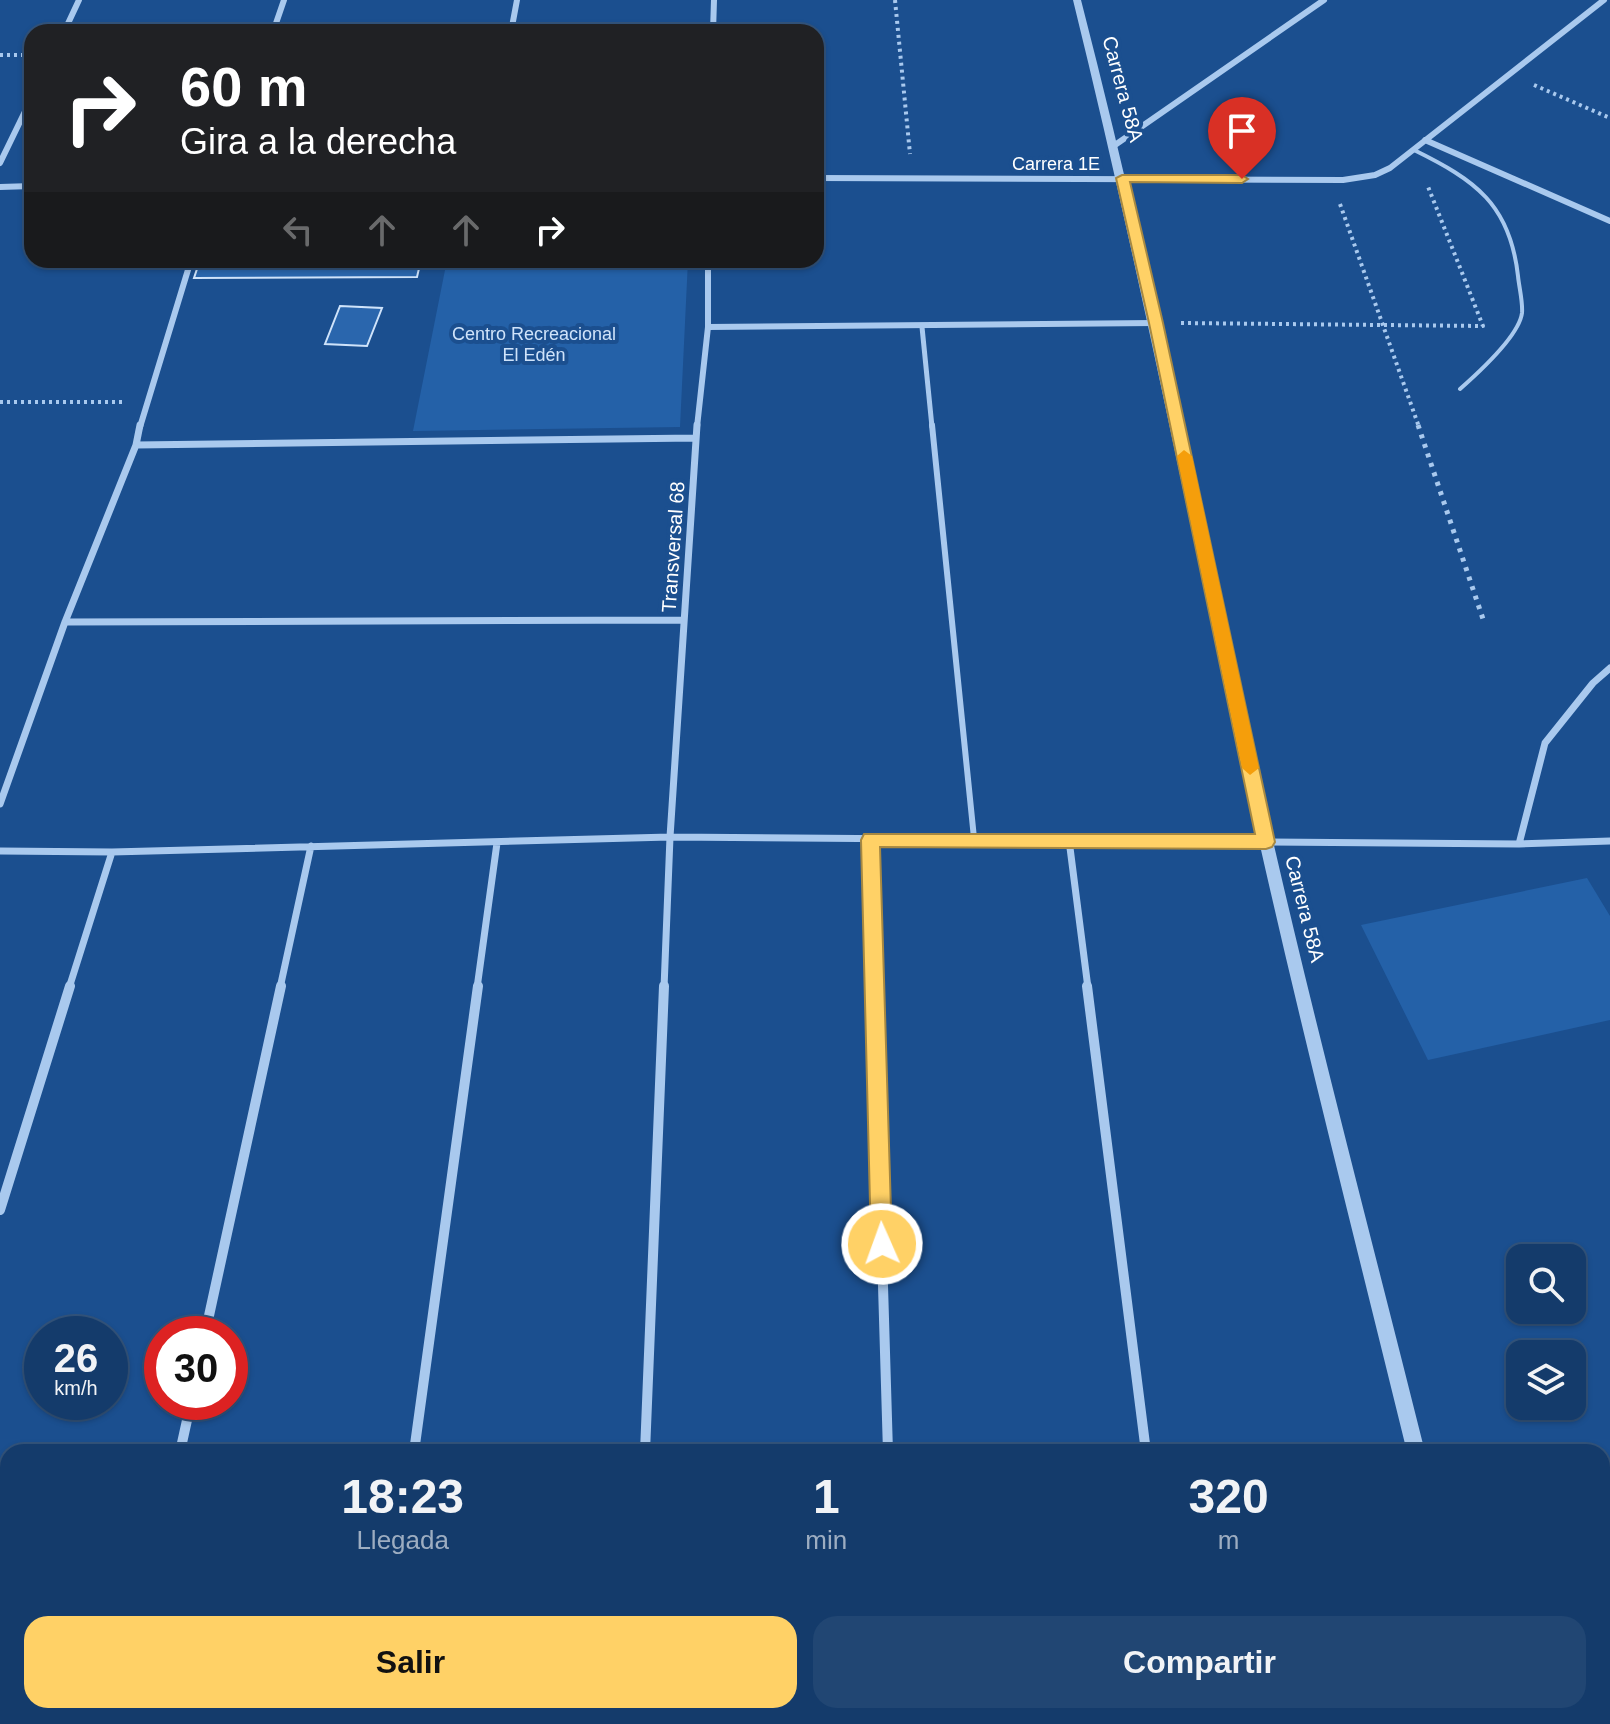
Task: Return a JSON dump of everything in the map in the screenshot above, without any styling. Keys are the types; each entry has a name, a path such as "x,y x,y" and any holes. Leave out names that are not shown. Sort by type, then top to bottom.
{"street":[{"path":"68,24 79,0"},
{"path":"276,24 284,0"},
{"path":"512,24 517,0"},
{"path":"713,24 714,0"},
{"name":"Carrera 58A","path":"1077,0 1115,145 1156,323 1266,842 1414,1444"},
{"path":"1115,145 1324,0"},
{"path":"1414,150 1604,0"},
{"path":"0,163 24,114"},
{"path":"1425,140 1610,221"},
{"name":"Carrera 1E","path":"824,178 1331,180 1375,175 1414,150"},
{"path":"0,187 24,186"},
{"path":"0,804 65,622 136,445 145,402 188,268"},
{"name":"Transversal 68","path":"645,1444 670,837 696,438 708,327 708,268"},
{"path":"708,327 1156,323"},
{"path":"922,327 974,838"},
{"path":"136,445 696,438"},
{"path":"65,622 684,620"},
{"path":"1519,844 1545,743 1593,683 1610,668"},
{"path":"0,851 112,852 670,837 1519,844 1610,841"},
{"path":"870,840 888,1444"},
{"path":"1069,840 1145,1444"},
{"path":"415,1444 497,843"},
{"path":"209,1316 311,846"},
{"path":"0,1210 112,852"},
{"path":"182,1444 187,1420"}],"lane":[{"path":"1414,150 1455,170 1483,192 1510,233 1522,315 1493,361 1460,389"}],"path":[{"path":"895,0 912,178"},
{"path":"0,55 24,55"},
{"path":"1508,75 1610,118"},
{"path":"1156,323 1483,326 1414,150"},
{"path":"1331,180 1385,327 1483,619"},
{"path":"0,402 145,402"}],"green space":[{"name":"Centro Recreacional El Edén","path":"445,268 688,268 680,427 413,431"},
{"path":"1587,878 1610,916 1610,1020 1428,1060 1361,925"}],"building":[{"path":"197,268 419,268 417,277 194,278"},
{"path":"340,306 382,308 367,346 325,344"}],"slow traffic":[{"path":"1184,456 1250,768"}],"route":[{"path":"882,1244 870,840 974,838 1266,842 1156,323 1122,178 1242,179"}]}
